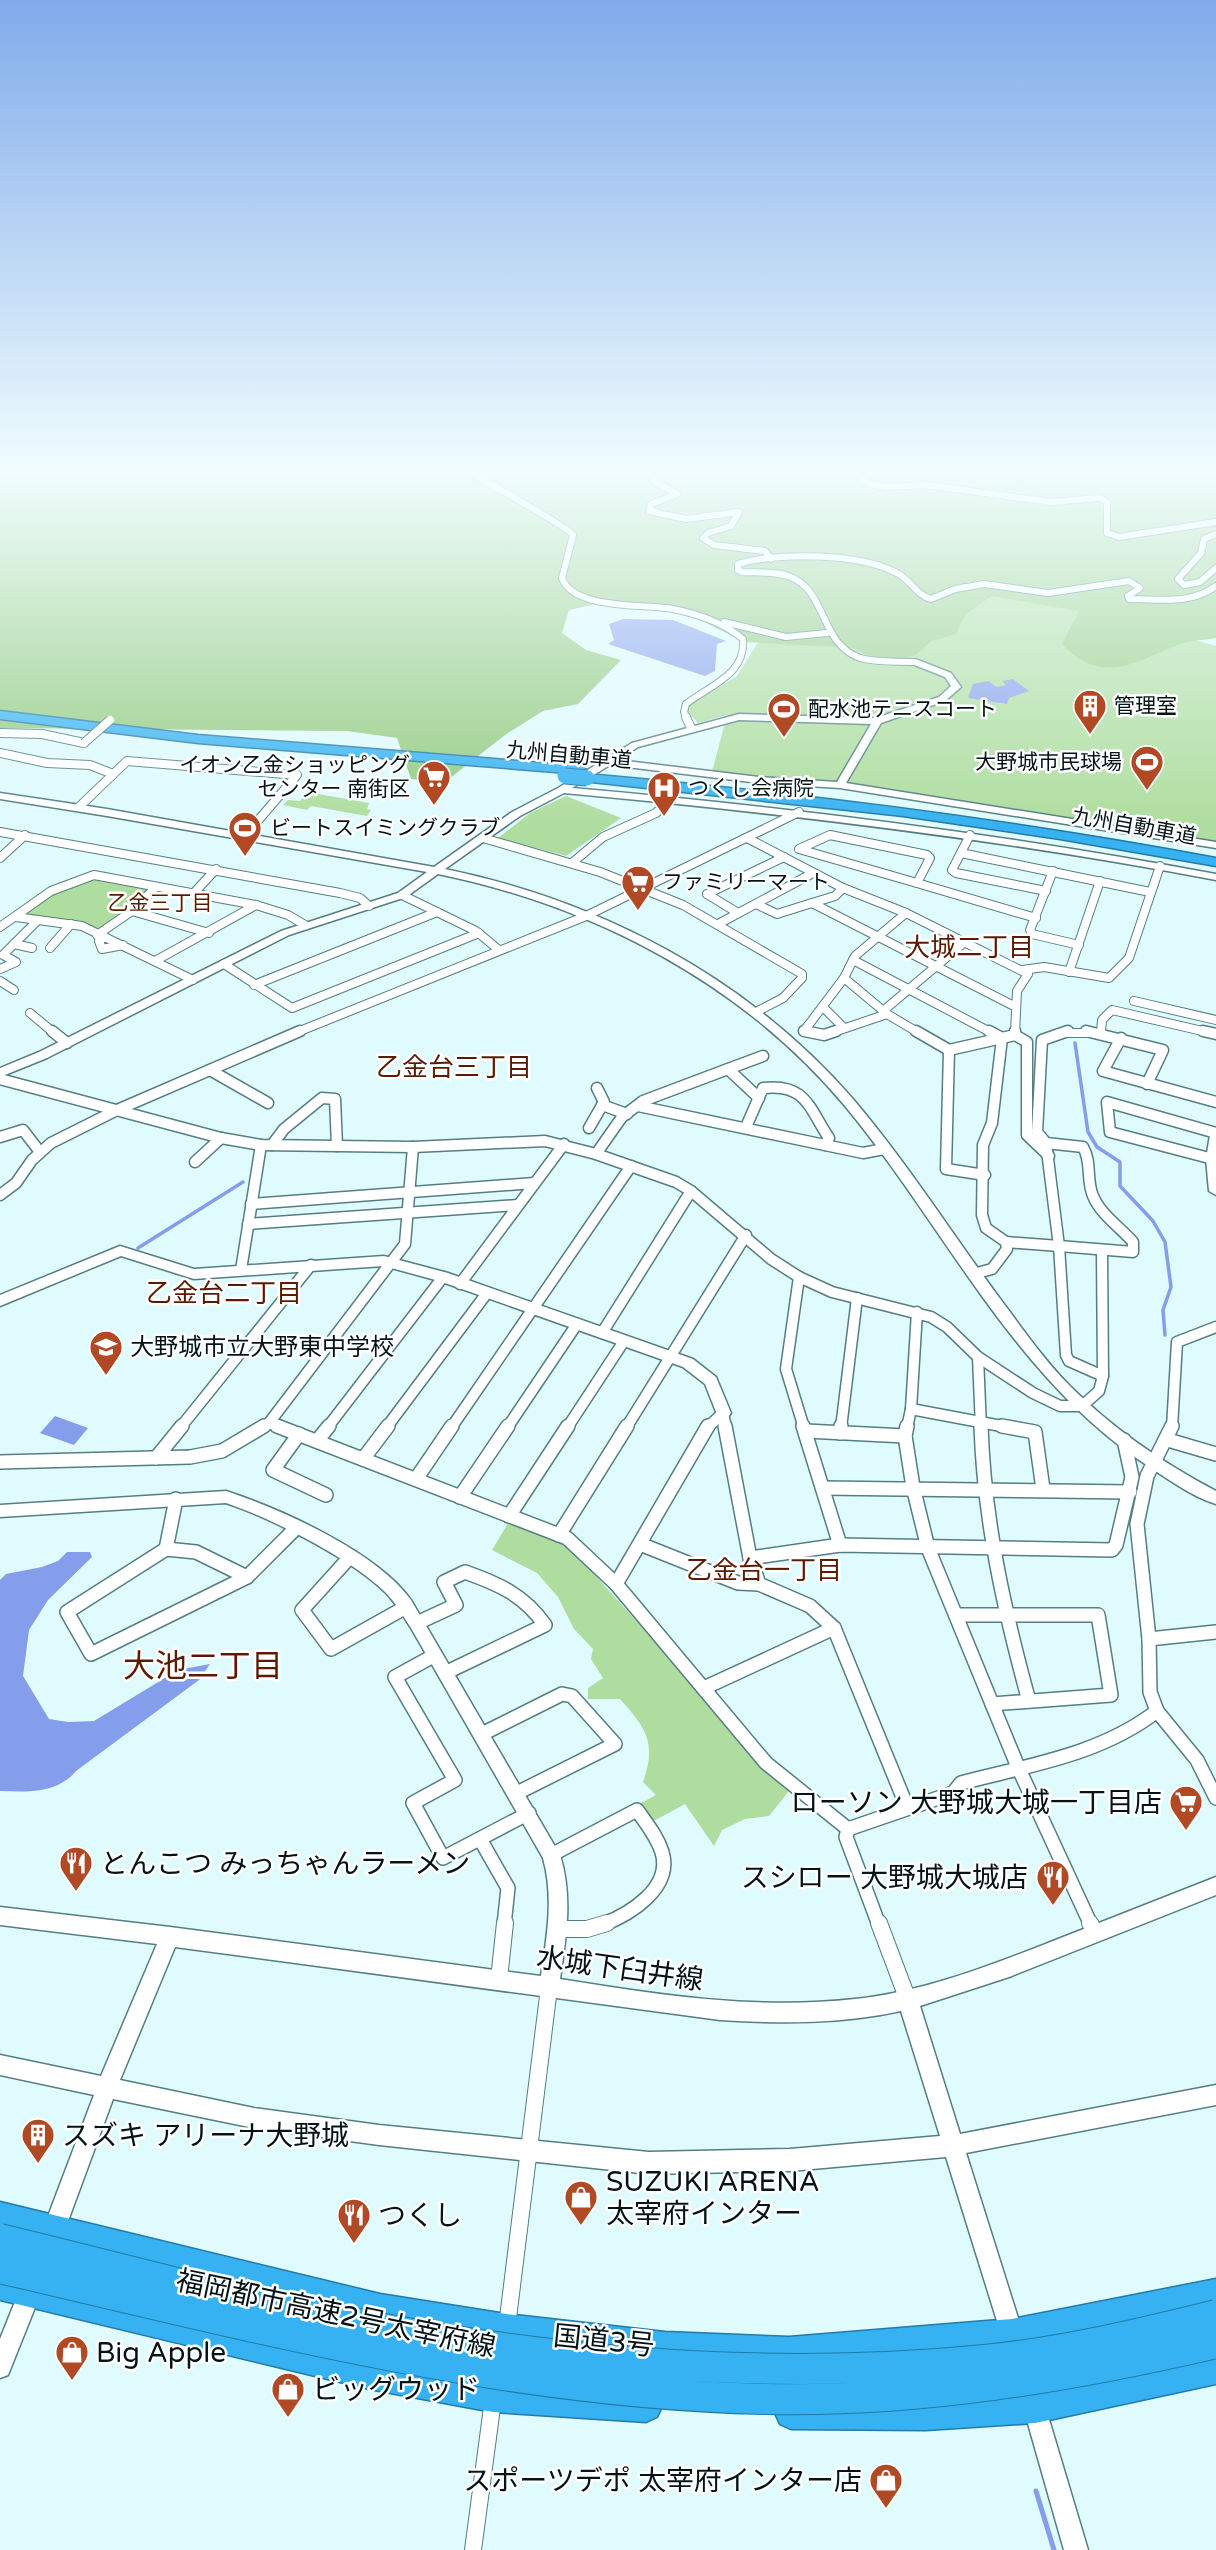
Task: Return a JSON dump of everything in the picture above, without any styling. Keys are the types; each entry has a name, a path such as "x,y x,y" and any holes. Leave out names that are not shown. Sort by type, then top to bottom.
{"highway":[{"name":"九州自動車道","path":"0,715 174,737 592,770 941,809 1216,854"},
{"name":"九州自動車道","path":"0,722 209,748 564,783 592,770 1088,838 1216,862"},
{"name":"国道3号","path":"0,2217 380,2309 506,2329 665,2347 789,2352 1012,2334 1216,2294"},
{"name":"福岡都市高速2号太宰府線","path":"0,2239 372,2327 502,2348 681,2366 873,2367 986,2360 1106,2342 1216,2315"},
{"name":"福岡都市高速2号太宰府線","path":"0,2268 367,2351 499,2375 678,2395 770,2399 993,2388 1124,2365 1216,2343"},
{"path":"15,2289 369,2373 493,2396 803,2414 926,2414 1035,2407 1216,2368"}],"street":[{"path":"569,588 602,602 673,609 734,632 745,643 732,674 687,704 684,712 691,728"},
{"path":"0,1073 67,1043 306,925 402,895 564,783 635,745 728,718 753,716 877,721 942,699 956,687 948,675 933,666 853,656 827,633 813,594 806,588"},
{"path":"913,588 921,596 931,599 960,588"},
{"path":"1014,588 1043,593 1079,588"},
{"path":"1140,588 1128,596 1129,599 1142,601 1202,597 1213,588"},
{"path":"708,621 786,637 827,633"},
{"path":"0,733 42,734 84,744 110,720"},
{"path":"840,785 877,721"},
{"path":"0,753 55,764 90,765 113,774"},
{"path":"79,807 130,761 297,775 244,837"},
{"path":"592,770 840,785 1216,845"},
{"path":"564,783 669,799 799,812 970,835 1216,877"},
{"path":"0,796 79,807 484,881 586,915 678,961 756,1012 821,1071 884,1149 1047,1370 1082,1406 1153,1463 1216,1498"},
{"path":"572,863 603,837 656,813 669,799"},
{"path":"0,1195 16,1183 40,1152 117,1110 586,915 799,812"},
{"path":"0,832 216,869 353,896 369,906"},
{"path":"0,858 25,835"},
{"path":"738,913 707,894 830,835 927,855 930,858 917,884"},
{"path":"970,835 953,870 956,873 1045,891"},
{"path":"483,838 572,863 644,888 720,923 802,974 803,978 783,998 756,1012"},
{"path":"747,838 843,888 906,913 1023,970 1028,977 1017,991 1015,1035"},
{"path":"799,849 1036,918"},
{"path":"961,853 1150,892"},
{"path":"1023,970 1044,967 1109,978 1124,966 1160,866"},
{"path":"194,893 216,869"},
{"path":"1053,871 1030,930 1032,934 1079,945"},
{"path":"720,923 813,873"},
{"path":"0,927 51,891 88,876 256,905 276,910 306,925"},
{"path":"1069,971 1100,881"},
{"path":"156,887 101,936 99,941 102,949 115,949 123,945 193,980"},
{"path":"756,904 777,914 835,896 843,888"},
{"path":"402,895 479,933 499,950"},
{"path":"812,903 1016,1007"},
{"path":"155,961 256,905"},
{"path":"132,911 208,933"},
{"path":"254,985 437,912"},
{"path":"906,913 853,960 844,978 804,1031 824,1035 885,1012 966,941"},
{"path":"16,917 36,922 82,926 101,936"},
{"path":"0,969 16,962 3,955 36,922"},
{"path":"50,948 71,924"},
{"path":"224,964 292,1008 479,933"},
{"path":"14,944 32,948"},
{"path":"853,960 1002,1038"},
{"path":"844,978 885,1012 949,1050 1015,1035 1027,1042 1027,1135 1051,1158"},
{"path":"0,981 14,990"},
{"path":"1134,1001 1216,1020"},
{"path":"823,1007 844,1028"},
{"path":"1101,1032 1102,1020 1112,1010 1216,1034"},
{"path":"30,1013 67,1043"},
{"path":"1103,1376 1069,1362 1066,1354 1051,1158 1046,1143 1037,1132 1042,1040 1051,1033 1101,1032 1163,1050 1147,1084"},
{"path":"1002,1038 992,1124 983,1145 985,1175 982,1215 986,1228 1006,1242 1133,1252 1133,1242 1110,1221 1092,1195 1088,1154 1083,1147 1046,1143"},
{"path":"1121,1038 1103,1071 1216,1102"},
{"path":"949,1050 946,1169 985,1175"},
{"path":"596,1154 626,1114 643,1101 763,1056"},
{"path":"728,1069 759,1098"},
{"path":"211,1070 268,1103"},
{"path":"0,1079 221,1138 267,1145 413,1147 532,1141 564,1144 631,1166 691,1191 799,1278 832,1292 917,1312 947,1327 978,1357 1050,1402 1082,1406 1099,1391 1103,1376 1102,1251"},
{"path":"746,1127 763,1088 782,1084 802,1093 829,1138 825,1145"},
{"path":"589,1128 602,1105 603,1096 597,1088"},
{"path":"241,1270 251,1205 267,1145 322,1098 335,1099 337,1146"},
{"path":"1107,1102 1215,1145 1110,1132 1107,1102"},
{"path":"602,1105 626,1114"},
{"path":"638,1106 863,1153 884,1149"},
{"path":"0,1137 23,1130 40,1152"},
{"path":"195,1162 221,1138"},
{"path":"460,1284 564,1144"},
{"path":"1215,1145 1215,1183"},
{"path":"0,1462 190,1457 222,1451 269,1423 405,1244 413,1147"},
{"path":"415,1479 631,1166"},
{"path":"251,1205 534,1184"},
{"path":"602,1333 691,1191"},
{"path":"248,1223 518,1205"},
{"path":"559,1535 746,1236"},
{"path":"977,1273 992,1269 1007,1249 1006,1242"},
{"path":"0,1301 120,1251 188,1273 393,1263 688,1363 712,1381 723,1413 750,1558 759,1584"},
{"path":"156,1458 311,1265"},
{"path":"317,1441 443,1278"},
{"path":"799,1278 786,1369 840,1545"},
{"path":"363,1459 487,1293"},
{"path":"840,1433 857,1298"},
{"path":"917,1312 911,1409 905,1436 913,1487 928,1548 1018,1767 1095,1933"},
{"path":"460,1497 577,1324"},
{"path":"1216,1327 1177,1342 1172,1432 1147,1476 1137,1524 1149,1639 1150,1692 1157,1711 1197,1760 1216,1798"},
{"path":"509,1516 624,1341"},
{"path":"978,1357 983,1488 992,1549 1005,1613 1029,1701"},
{"path":"911,1409 1035,1432 1043,1489"},
{"path":"616,1584 710,1422 723,1413"},
{"path":"269,1423 567,1538 616,1584 766,1763 848,1829"},
{"path":"806,1431 905,1436"},
{"path":"299,1434 274,1470 326,1495"},
{"path":"750,1558 840,1545 1112,1550 1116,1545 1132,1477 1124,1440"},
{"path":"1168,1440 1216,1454"},
{"path":"823,1488 913,1487 1130,1492"},
{"path":"0,1511 218,1497 239,1500 349,1558 392,1589 417,1623 529,1813 558,1874 557,1929 506,2329"},
{"path":"166,1549 176,1499"},
{"path":"247,1577 196,1552 166,1549 123,1579 67,1612 91,1654 247,1577 296,1528"},
{"path":"640,1544 738,1583 759,1584 810,1606 834,1628 907,1807"},
{"path":"349,1558 302,1610 331,1649 406,1607"},
{"path":"417,1623 456,1605 443,1582 465,1572 519,1593 532,1605 545,1625 445,1673"},
{"path":"956,1615 1098,1615 1111,1695 992,1704"},
{"path":"704,1688 834,1628"},
{"path":"1149,1639 1216,1632"},
{"path":"435,1655 395,1677 455,1780 413,1803 443,1858 529,1813"},
{"path":"482,1734 562,1694 572,1696 615,1744 517,1793"},
{"path":"848,1829 953,1793 961,1783 1090,1749 1139,1728 1157,1711"},
{"path":"551,1855 637,1810 661,1848 664,1866 653,1891 626,1913 594,1928 557,1929"},
{"path":"848,1829 846,1838 908,2000 951,2147 1035,2407 1076,2550"},
{"path":"480,1839 508,1888 499,1979"},
{"name":"水城下臼井線","path":"0,1916 499,1979 550,1988 762,2012 855,2009 908,2000 964,1985 1216,1886"},
{"path":"0,2367 15,2289 54,2229 106,2090 170,1936"},
{"path":"0,2066 106,2090 254,2118 530,2152 649,2163 790,2160 951,2147 1216,2095"},
{"path":"473,2550 493,2396"}],"green space":[{"path":"0,588 1216,588 1216,638 1183,643 1135,662 1106,668 1092,665 1077,657 1062,644 1079,611 992,596 966,614 956,634 931,641 916,655 900,659 869,656 853,648 744,642 702,621 657,605 610,601 569,610 562,633 586,650 621,660 578,704 543,711 505,735 445,782 411,779 397,738 347,731 0,728"},
{"path":"994,591 1064,604 1216,646 1216,841 833,782 712,772 727,715 698,723 687,711 688,706 737,676 765,631 958,612"},
{"path":"318,794 369,803 367,809 371,810 367,816 311,806 307,810 283,805 288,800 300,801 304,797"},
{"path":"566,796 621,818 566,856 498,838 530,813"},
{"path":"89,878 150,889 101,929 79,922 23,915 56,892"},
{"path":"510,1520 569,1546 789,1791 769,1816 745,1819 722,1830 714,1846 685,1804 652,1822 641,1803 656,1795 643,1782 649,1746 642,1728 620,1699 588,1699 588,1688 603,1678 591,1659 593,1649 574,1629 558,1597 537,1573 492,1550"}],"water":[{"path":"623,619 673,620 726,641 717,644 715,671 705,676 608,644 614,640 609,624"},
{"path":"1013,679 1029,691 1009,698 1007,704 968,698 973,684 989,681 996,687 1006,685 1002,681"},
{"path":"55,1416 88,1428 74,1445 40,1433"},
{"path":"67,1552 90,1552 92,1557 48,1600 29,1630 23,1676 49,1719 68,1722 94,1721 178,1670 210,1664 199,1680 60,1784 41,1790 0,1791 0,1580 6,1574 58,1561"}],"waterway":[{"path":"1075,1043 1088,1132 1097,1147 1120,1162 1120,1186 1153,1221 1165,1242 1171,1287 1163,1310 1165,1335"},
{"path":"138,1248 243,1182"},
{"path":"1036,2491 1054,2550"}],"place":[{"name":"管理室","path":"1090,736"},
{"name":"配水池テニスコート","path":"784,739"},
{"name":"大野城市民球場","path":"1147,792"},
{"name":"イオン乙金ショッピング センター 南街区","path":"434,807"},
{"name":"つくし会病院","path":"664,818"},
{"name":"ビートスイミングクラブ","path":"245,858"},
{"name":"ファミリーマート","path":"638,912"},
{"name":"大野城市立大野東中学校","path":"106,1377"},
{"name":"ローソン 大野城大城一丁目店","path":"1186,1832"},
{"name":"とんこつ みっちゃんラーメン","path":"76,1893"},
{"name":"スシロー 大野城大城店","path":"1053,1907"},
{"name":"スズキ アリーナ大野城","path":"38,2165"},
{"name":"SUZUKI ARENA 太宰府インター","path":"581,2227"},
{"name":"つくし","path":"354,2245"},
{"name":"Big Apple","path":"72,2382"},
{"name":"ビッグウッド","path":"288,2419"},
{"name":"スポーツデポ 太宰府インター店","path":"886,2510"}],"district":[{"name":"乙金三丁目","path":"160,903"},
{"name":"大城二丁目","path":"969,947"},
{"name":"乙金台三丁目","path":"454,1067"},
{"name":"乙金台二丁目","path":"224,1293"},
{"name":"乙金台一丁目","path":"764,1570"},
{"name":"大池二丁目","path":"203,1666"}]}
